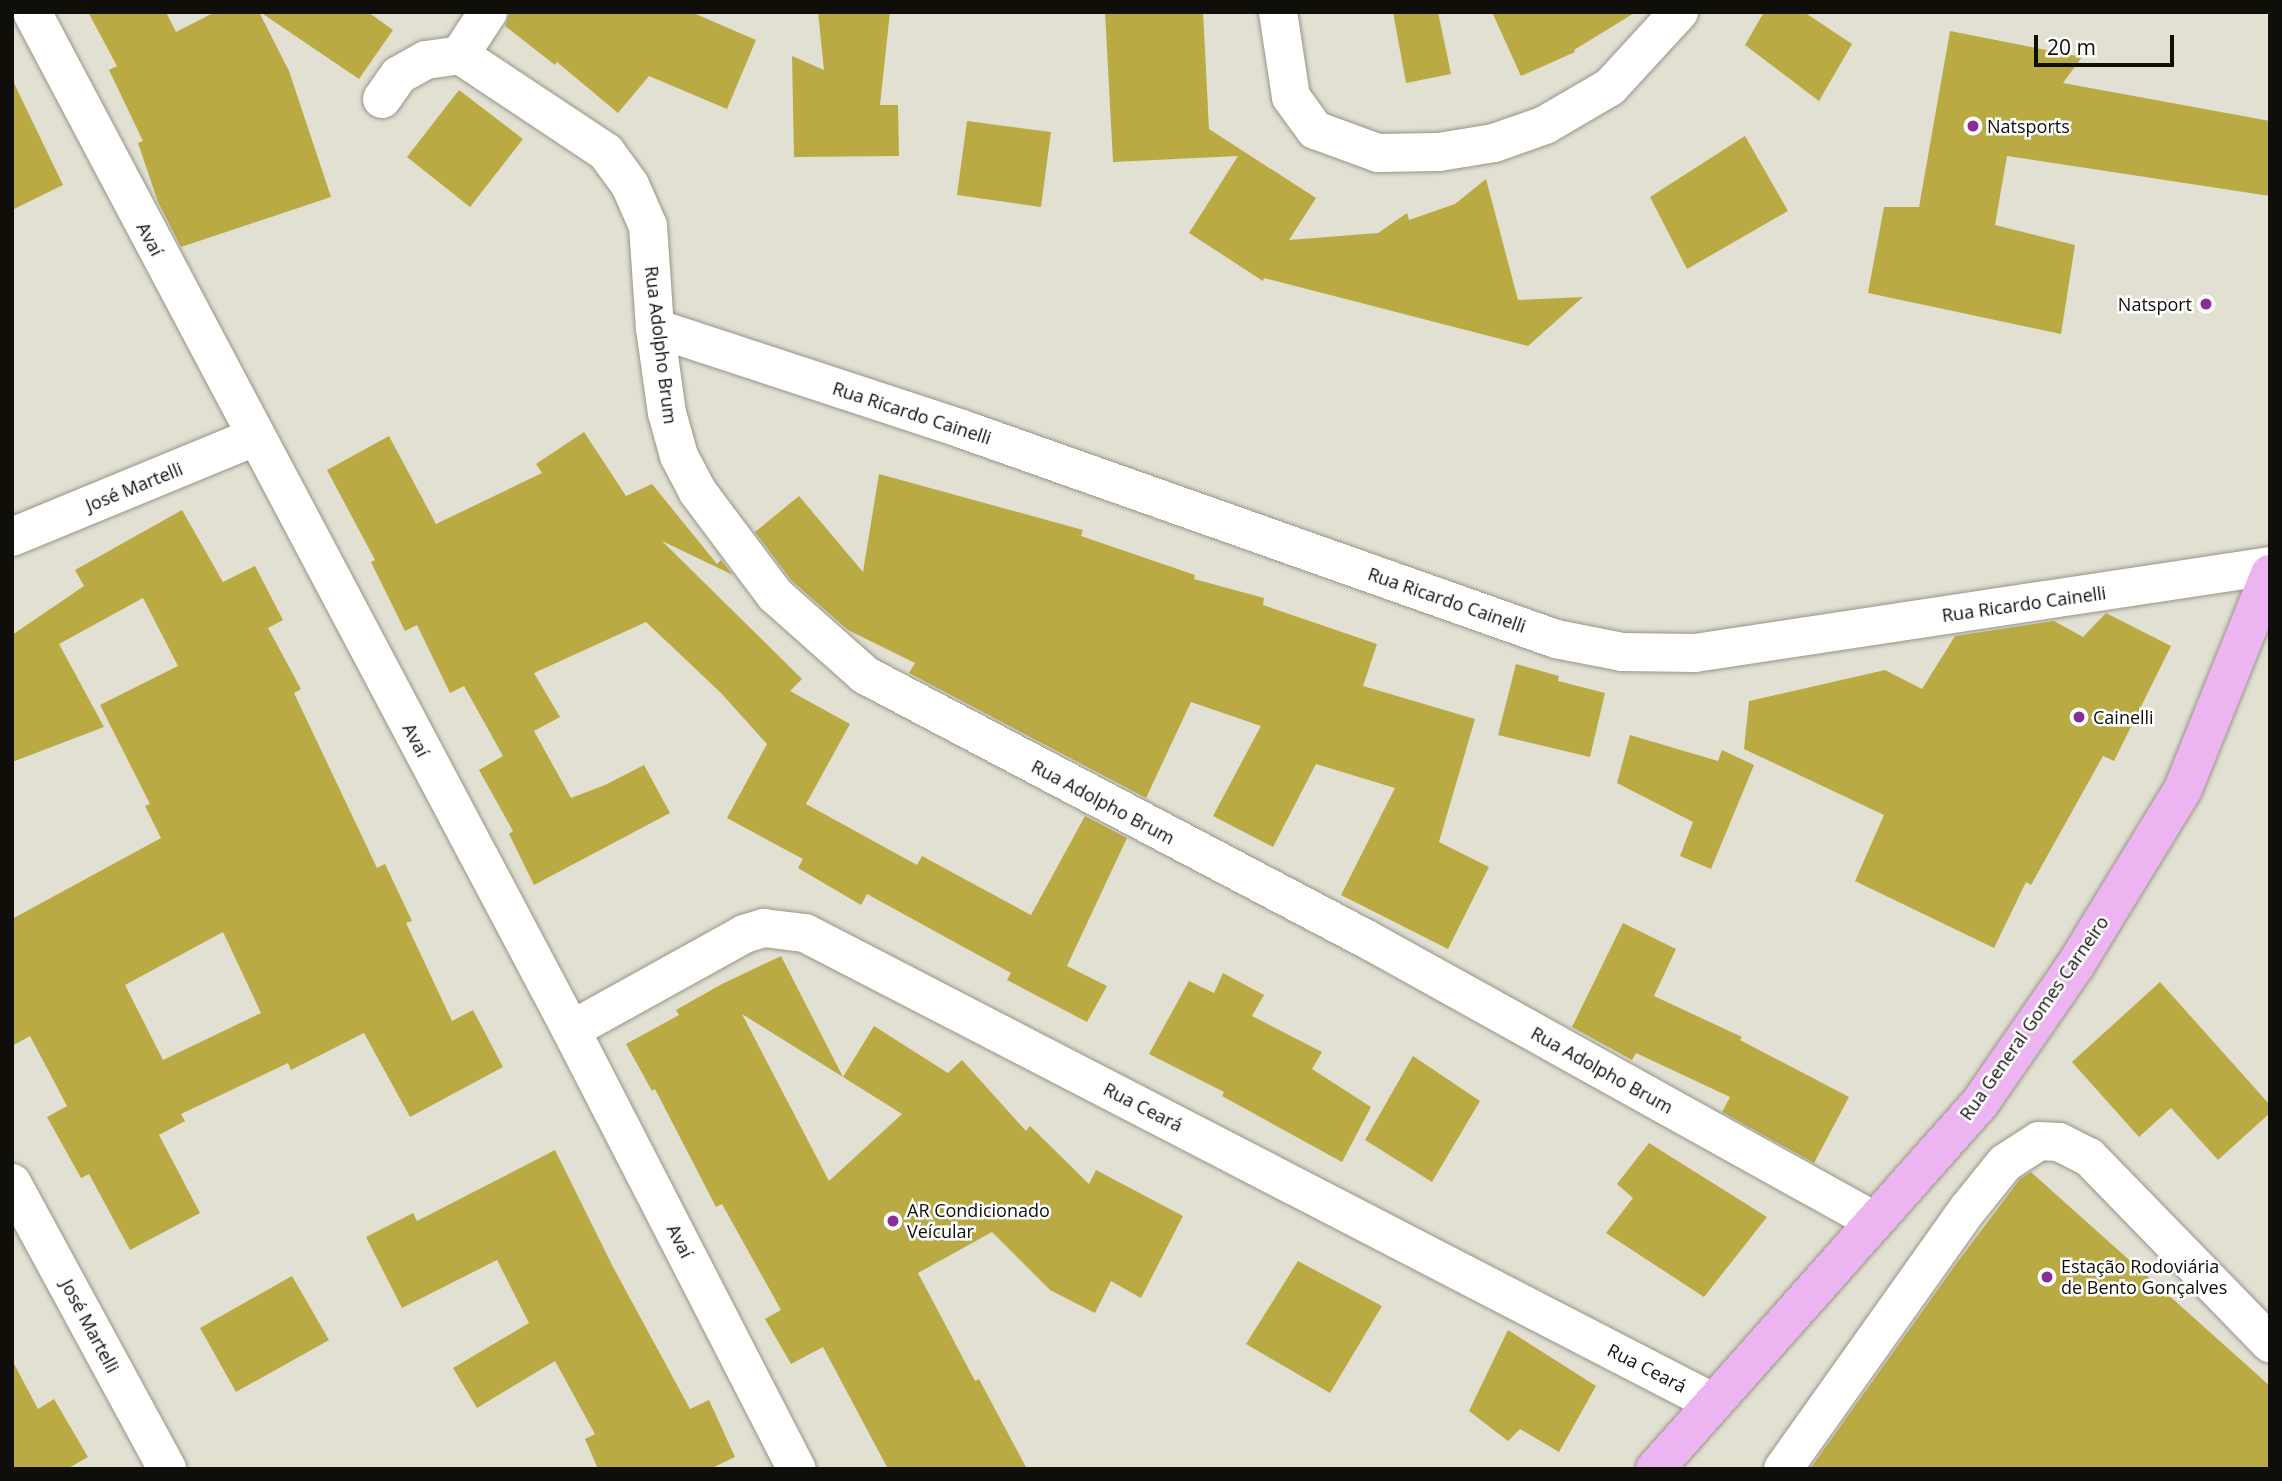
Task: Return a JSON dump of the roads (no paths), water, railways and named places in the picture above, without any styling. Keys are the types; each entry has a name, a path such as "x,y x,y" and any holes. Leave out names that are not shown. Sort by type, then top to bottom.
{"main road":[{"name":"Rua General Gomes Carneiro","path":"1655,1469 1980,1103 2075,966 2183,789 2270,574"}],"street":[{"name":"Avaí","path":"32,12 226,384 571,1030 797,1469"},
{"path":"382,99 399,75 426,60 460,55 488,12"},
{"path":"1278,12 1290,97 1315,130 1378,153 1439,152 1467,148 1494,143 1545,125 1610,87 1679,12"},
{"name":"Rua Adolpho Brum","path":"460,55 606,152 630,184 648,226 655,328 667,413 679,456 698,492 775,595 864,676 1370,941 1874,1221"},
{"name":"Rua Ricardo Cainelli","path":"655,328 962,429 1556,639 1622,652 1695,653 2270,566"},
{"name":"José Martelli","path":"12,537 255,437"},
{"name":"Rua Ceará","path":"571,1030 744,934 784,928 805,933 1712,1402"},
{"path":"1783,1469 1968,1209 2005,1163 2039,1141 2059,1142 2089,1157 2270,1343"},
{"name":"José Martelli","path":"12,1182 167,1469"}],"place":[{"name":"Natsports","path":"1973,126"},
{"name":"Natsport","path":"2206,304"},
{"name":"Cainelli","path":"2079,717"},
{"name":"AR Condicionado Veícular","path":"893,1221"},
{"name":"Estação Rodoviária de Bento Gonçalves","path":"2047,1277"}]}
